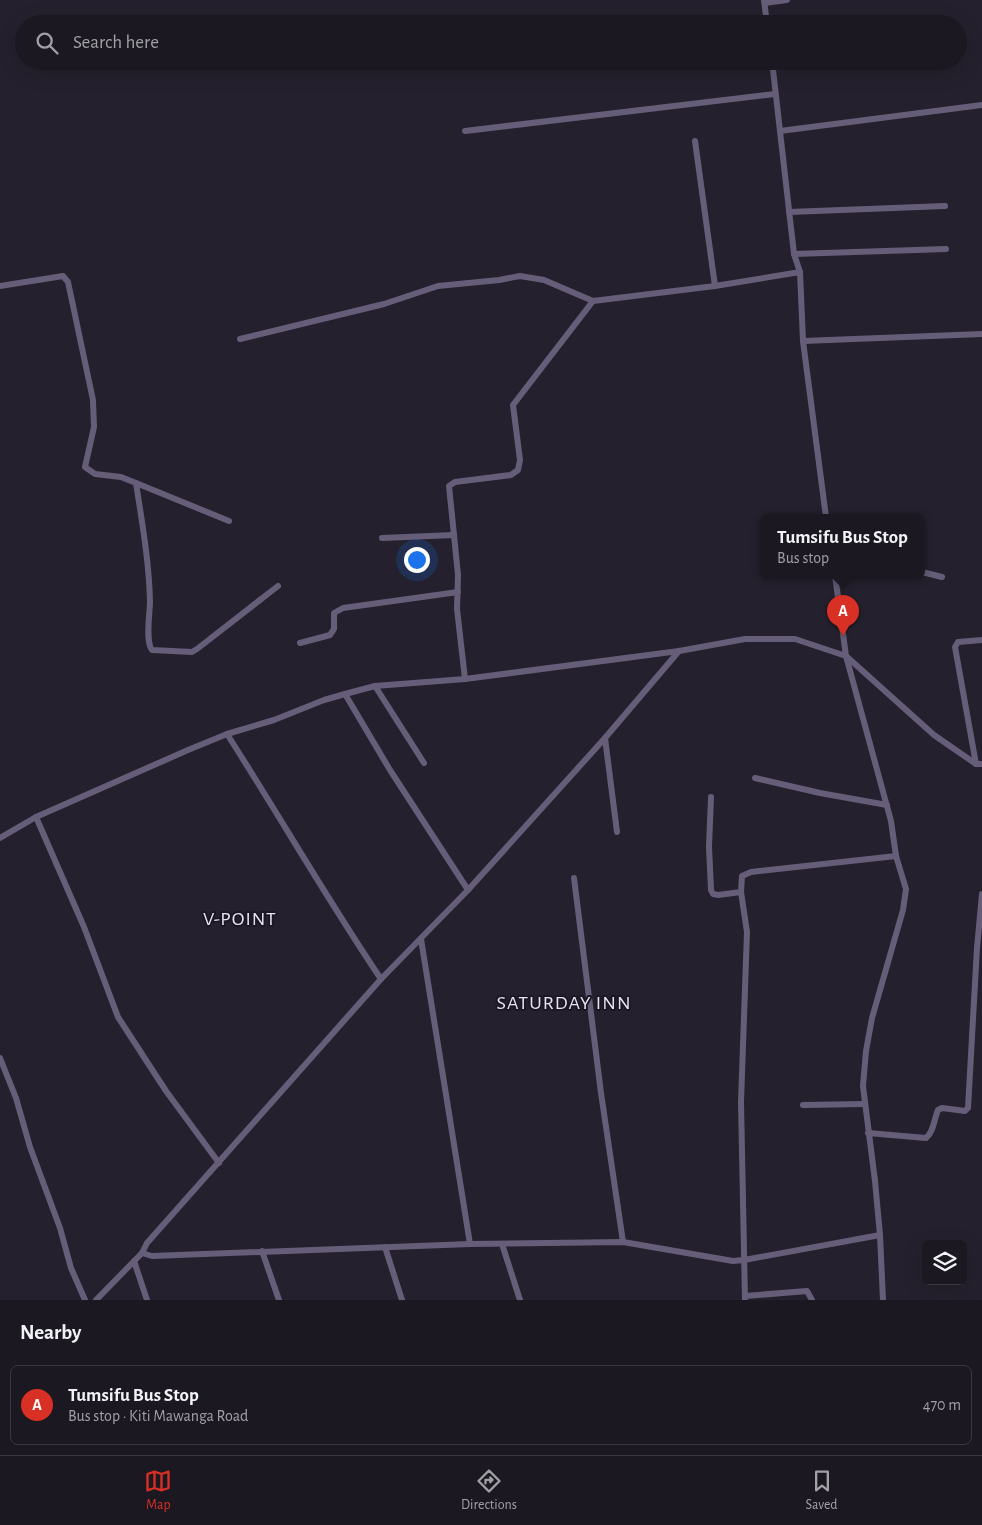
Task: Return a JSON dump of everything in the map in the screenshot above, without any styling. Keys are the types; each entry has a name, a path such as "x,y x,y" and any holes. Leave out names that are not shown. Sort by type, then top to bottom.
{"street":[{"path":"766,15 764,1 787,0"},
{"path":"773,70 794,254 800,272 803,341 826,514"},
{"path":"465,131 775,94"},
{"path":"780,131 982,105"},
{"path":"695,141 715,286"},
{"path":"789,212 946,206"},
{"path":"794,254 946,249"},
{"path":"240,339 384,304 438,286 500,280 520,276 544,280 593,300 715,286 800,272"},
{"path":"0,286 63,276 68,282 93,400 94,427 85,468 95,474 121,477 229,521"},
{"path":"465,679 457,609 458,561 449,486 455,482 512,475 518,470 520,460 513,405 593,300"},
{"path":"803,341 982,334"},
{"path":"136,483 146,542 150,600 149,643 152,650 192,652 278,586"},
{"path":"382,538 454,535"},
{"path":"925,573 942,577"},
{"path":"836,579 846,656 887,805 896,856 906,889 904,910 868,1036 863,1086 875,1181 883,1300"},
{"path":"300,643 330,635 334,629 334,613 343,608 458,592"},
{"path":"0,838 36,817 227,734 274,720 324,700 345,694 375,686 465,679 679,651 745,639 795,639 846,656 934,735 979,764"},
{"path":"979,764 955,647 958,642 982,640"},
{"path":"96,1300 142,1253 147,1243 381,979 468,890 605,738 679,651"},
{"path":"375,686 424,764"},
{"path":"345,694 390,770 468,890"},
{"path":"227,734 346,927 381,979"},
{"path":"605,738 617,832"},
{"path":"756,778 820,793 887,805"},
{"path":"711,797 709,847 711,890 713,894 718,895 741,892"},
{"path":"36,817 84,927 118,1017 166,1091 219,1163"},
{"path":"812,1300 807,1291 745,1298 741,1102 747,932 741,892 742,876 751,872 896,856"},
{"path":"574,878 601,1093 623,1242"},
{"path":"868,1133 926,1138 932,1131 938,1110 942,1108 966,1111 968,1108 982,894"},
{"path":"422,939 470,1244"},
{"path":"0,1058 16,1098 30,1148 85,1300"},
{"path":"803,1104 865,1104"},
{"path":"142,1253 152,1256 470,1244 623,1242 733,1260 744,1260 880,1235"},
{"path":"502,1244 520,1300"},
{"path":"385,1247 402,1300"},
{"path":"262,1251 280,1300"},
{"path":"134,1261 147,1300"}],"place":[{"name":"Tumsifu Bus Stop","path":"843,636"}],"district":[{"name":"V-POINT","path":"240,918"},
{"name":"SATURDAY INN","path":"564,1002"}]}
